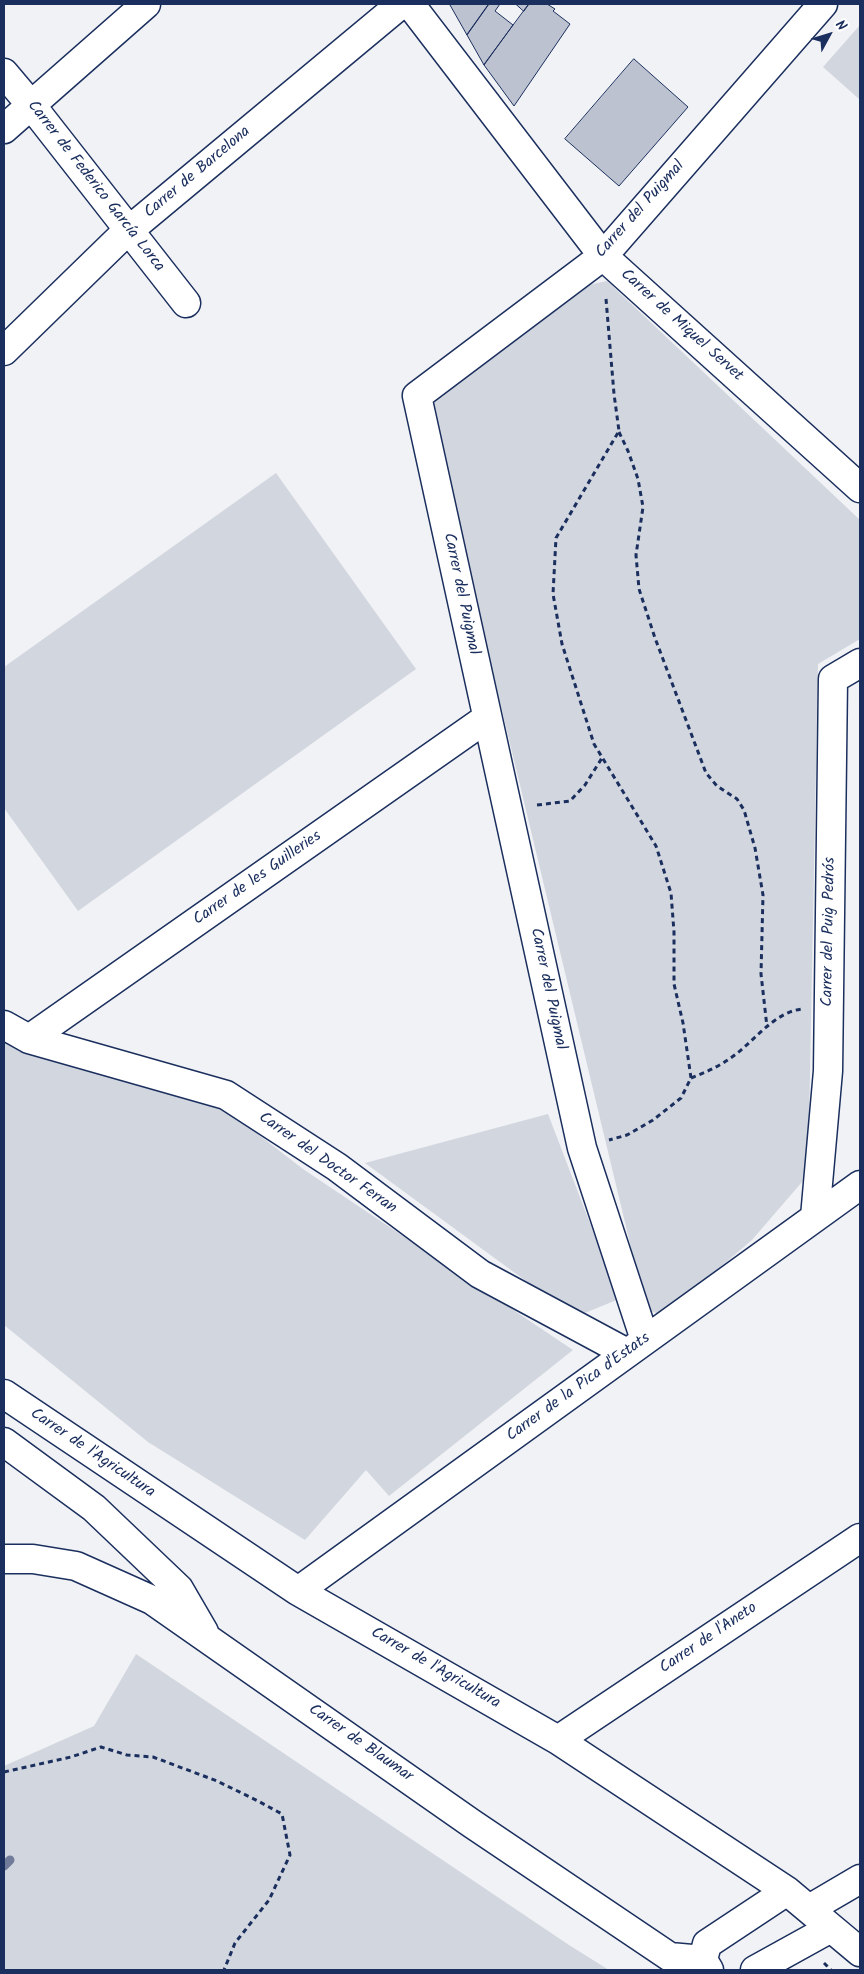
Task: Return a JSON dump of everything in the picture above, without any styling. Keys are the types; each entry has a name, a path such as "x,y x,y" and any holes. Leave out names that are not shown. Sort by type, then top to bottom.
{"street":[{"path":"4,129 146,4"},
{"name":"Carrer de Barcelona","path":"4,351 129,230 401,4"},
{"name":"Carrer de Miquel Servet","path":"410,4 603,256 786,419 860,488"},
{"name":"Carrer del Puigmal","path":"636,1346 582,1148 417,396 603,256 823,4"},
{"name":"Carrer de Federico García Lorca","path":"4,73 31,104 186,303"},
{"name":"Carrer del Puig Pedrós","path":"815,1217 828,1071 833,679 860,662"},
{"name":"Carrer de les Guilleries","path":"29,1039 487,718"},
{"name":"Carrer del Doctor Ferran","path":"4,1025 29,1039 226,1095 337,1167 480,1274 636,1346"},
{"name":"Carrer de la Pica d'Estats","path":"298,1591 860,1185"},
{"name":"Carrer de l'Agricultura","path":"4,1394 298,1591 558,1740 787,1891 860,1952"},
{"path":"4,1442 94,1508 179,1589 207,1637"},
{"name":"Carrer de l'Aneto","path":"558,1740 860,1538"},
{"name":"Carrer de Blaumar","path":"4,1559 33,1559 76,1566 152,1600 471,1823 670,1957 706,1965"},
{"path":"809,1909 860,1879"},
{"path":"706,1965 707,1944 787,1891"},
{"path":"755,1970 831,1928"}],"path":[{"path":"603,256 614,394 619,431 638,479 643,507 636,555 639,589 655,638 706,773 717,786 737,799 744,810 755,848 763,895 761,974 767,1027"},
{"path":"619,431 556,538 553,594 562,644 594,744 656,846 671,892 674,932 674,984 683,1023 692,1078"},
{"path":"507,809 570,800 585,785 602,758"},
{"path":"582,1148 627,1135 653,1120 680,1098 692,1078 708,1072 735,1055 767,1027 794,1010 829,1007"},
{"path":"4,1772 72,1757 101,1747 126,1755 153,1757 217,1781 258,1800 282,1814 290,1855 269,1900 234,1943 224,1970"}],"shaded area":[{"path":"860,25 860,98 859,99 823,67"},
{"path":"607,281 860,520 860,639 818,664 808,1175 752,1240 685,1297 660,1314 646,1310 428,402 435,394 588,285"},
{"path":"276,473 416,669 78,911 4,808 4,667"},
{"path":"4,1041 23,1051 224,1108 303,1169 573,1350 389,1496 366,1470 305,1540 148,1442 4,1325"},
{"path":"548,1114 619,1299 575,1317 365,1163"},
{"path":"136,1654 609,1970 4,1970 4,1766 94,1726"}],"building":[{"path":"451,4 489,4 467,35"},
{"path":"489,4 500,4 495,11 513,25 484,65 467,35"},
{"path":"516,4 529,4 524,11"},
{"path":"529,4 547,4 570,24 514,106 484,65"},
{"path":"634,59 688,107 619,186 565,139"}],"waterway":[{"path":"4,1866 10,1860"}]}
